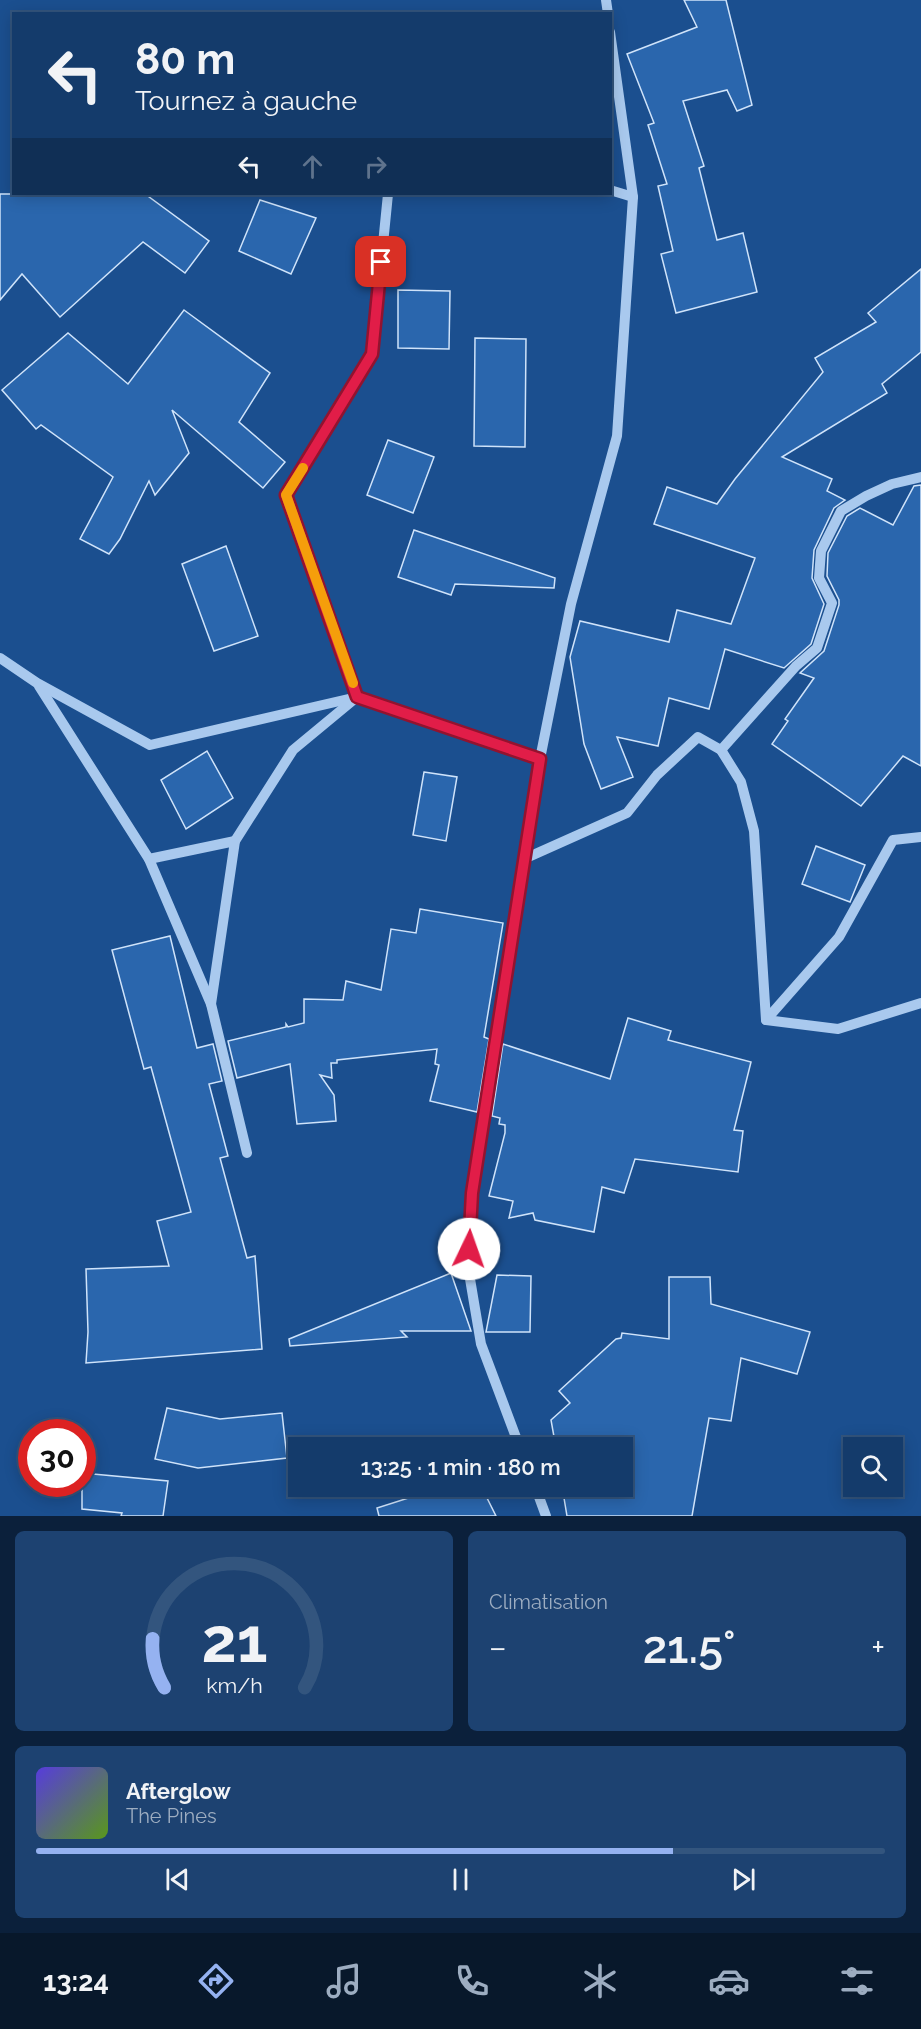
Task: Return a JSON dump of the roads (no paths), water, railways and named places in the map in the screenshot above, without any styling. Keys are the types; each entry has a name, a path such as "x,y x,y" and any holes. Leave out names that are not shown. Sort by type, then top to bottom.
{"street":[{"path":"516,1437 481,1344 468,1267 472,1193 540,759 571,604 616,435 633,197 612,46"},
{"path":"612,191 633,197"},
{"path":"357,697 286,495 372,354 388,195"},
{"path":"721,750 796,666 817,648 832,603 819,578 821,550 842,511 883,488 921,477"},
{"path":"0,658 37,683 150,745 357,697 540,759"},
{"path":"37,683 149,859 211,1004 247,1153"},
{"path":"211,1004 235,841 293,750 357,697"},
{"path":"524,859 627,813 657,775 698,736 721,750 741,782 754,831 766,1020"},
{"path":"766,1020 839,937 893,840 921,837"},
{"path":"149,859 235,841"},
{"path":"766,1020 838,1029 921,1003"},
{"path":"539,1497 546,1516"}]}
